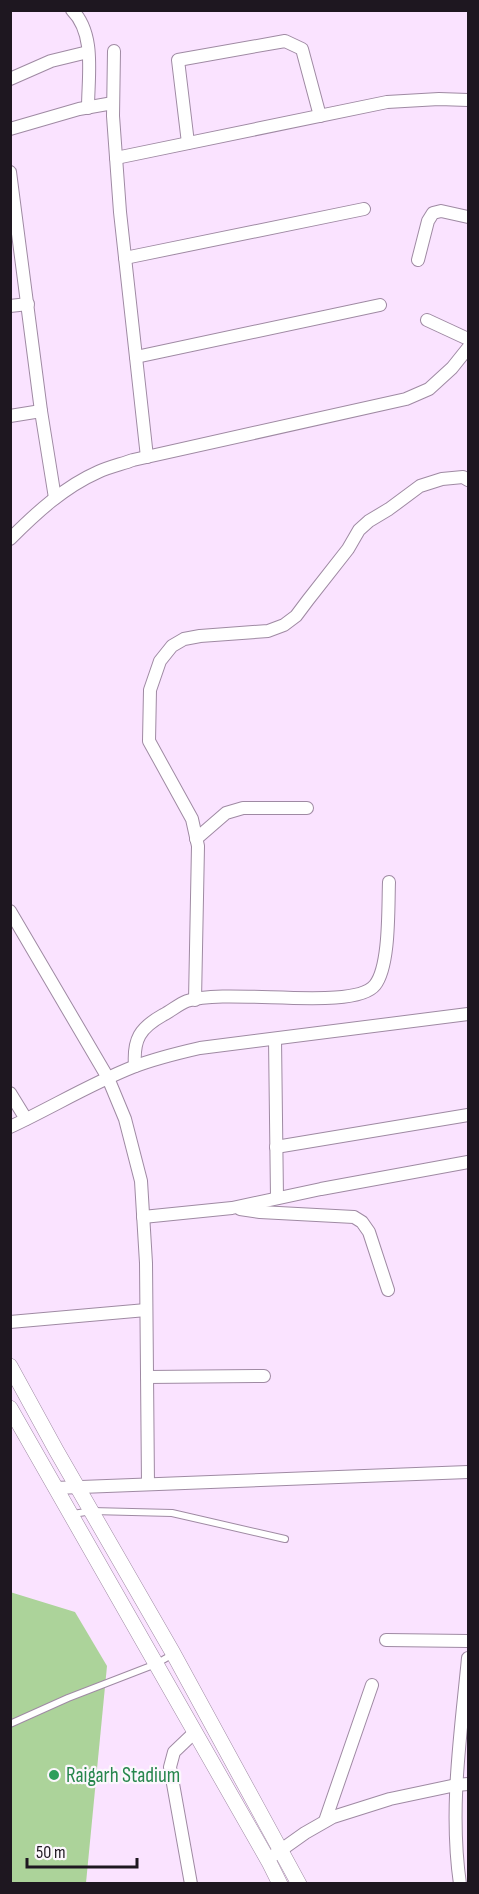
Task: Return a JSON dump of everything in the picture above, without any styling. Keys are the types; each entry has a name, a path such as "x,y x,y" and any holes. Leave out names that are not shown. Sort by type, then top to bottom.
{"street":[{"path":"76,11 87,34 88,108"},
{"path":"188,143 178,60 285,41 296,45 302,49 320,116"},
{"path":"114,51 116,158 147,457"},
{"path":"10,79 51,61 88,52"},
{"path":"116,158 387,102 468,100"},
{"path":"10,129 114,103"},
{"path":"10,172 41,411 55,498"},
{"path":"125,258 364,208"},
{"path":"418,260 428,221 433,213 441,211 468,217"},
{"path":"10,306 28,304"},
{"path":"136,357 380,305"},
{"path":"427,320 468,339"},
{"path":"10,539 32,517 68,488 98,472 147,457 406,399 429,389 452,368 468,348"},
{"path":"10,416 41,411"},
{"path":"195,1000 198,846 192,819 149,741 150,690 160,661 172,646 184,639 268,631 284,625 296,616 348,549 359,530 369,521 420,486 442,478 463,477 468,480"},
{"path":"196,839 226,813 243,808 307,808"},
{"path":"135,1066 134,1050 141,1031 151,1022 187,1002 235,996 342,998 365,993 375,986 382,972 385,957 389,882"},
{"path":"10,910 108,1078 125,1119 141,1181 146,1310 148,1484"},
{"path":"10,1127 135,1066 200,1048 468,1014"},
{"path":"274,1039 277,1198"},
{"path":"10,1093 26,1119"},
{"path":"276,1147 468,1115"},
{"path":"143,1217 232,1208 468,1162"},
{"path":"232,1208 260,1212 354,1217 362,1222 369,1232 388,1290"},
{"path":"10,1322 146,1310"},
{"path":"12,1374 173,1653 299,1884"},
{"path":"147,1377 264,1376"},
{"path":"10,1408 268,1859 280,1884"},
{"path":"56,1488 468,1472"},
{"path":"386,1640 468,1641"},
{"path":"460,1884 455,1822 462,1784 468,1658"},
{"path":"325,1821 372,1685"},
{"path":"191,1884 170,1767 174,1752 195,1732"},
{"path":"268,1859 333,1816 390,1799 462,1784"}],"lane":[{"path":"70,1514 92,1511 172,1513 285,1539"},
{"path":"10,1724 68,1698 156,1664 173,1653"}],"green space":[{"name":"Raigarh Stadium","path":"10,1592 75,1612 107,1666 86,1883 11,1883"}],"place":[{"name":"Raigarh Stadium","path":"54,1775"}]}
